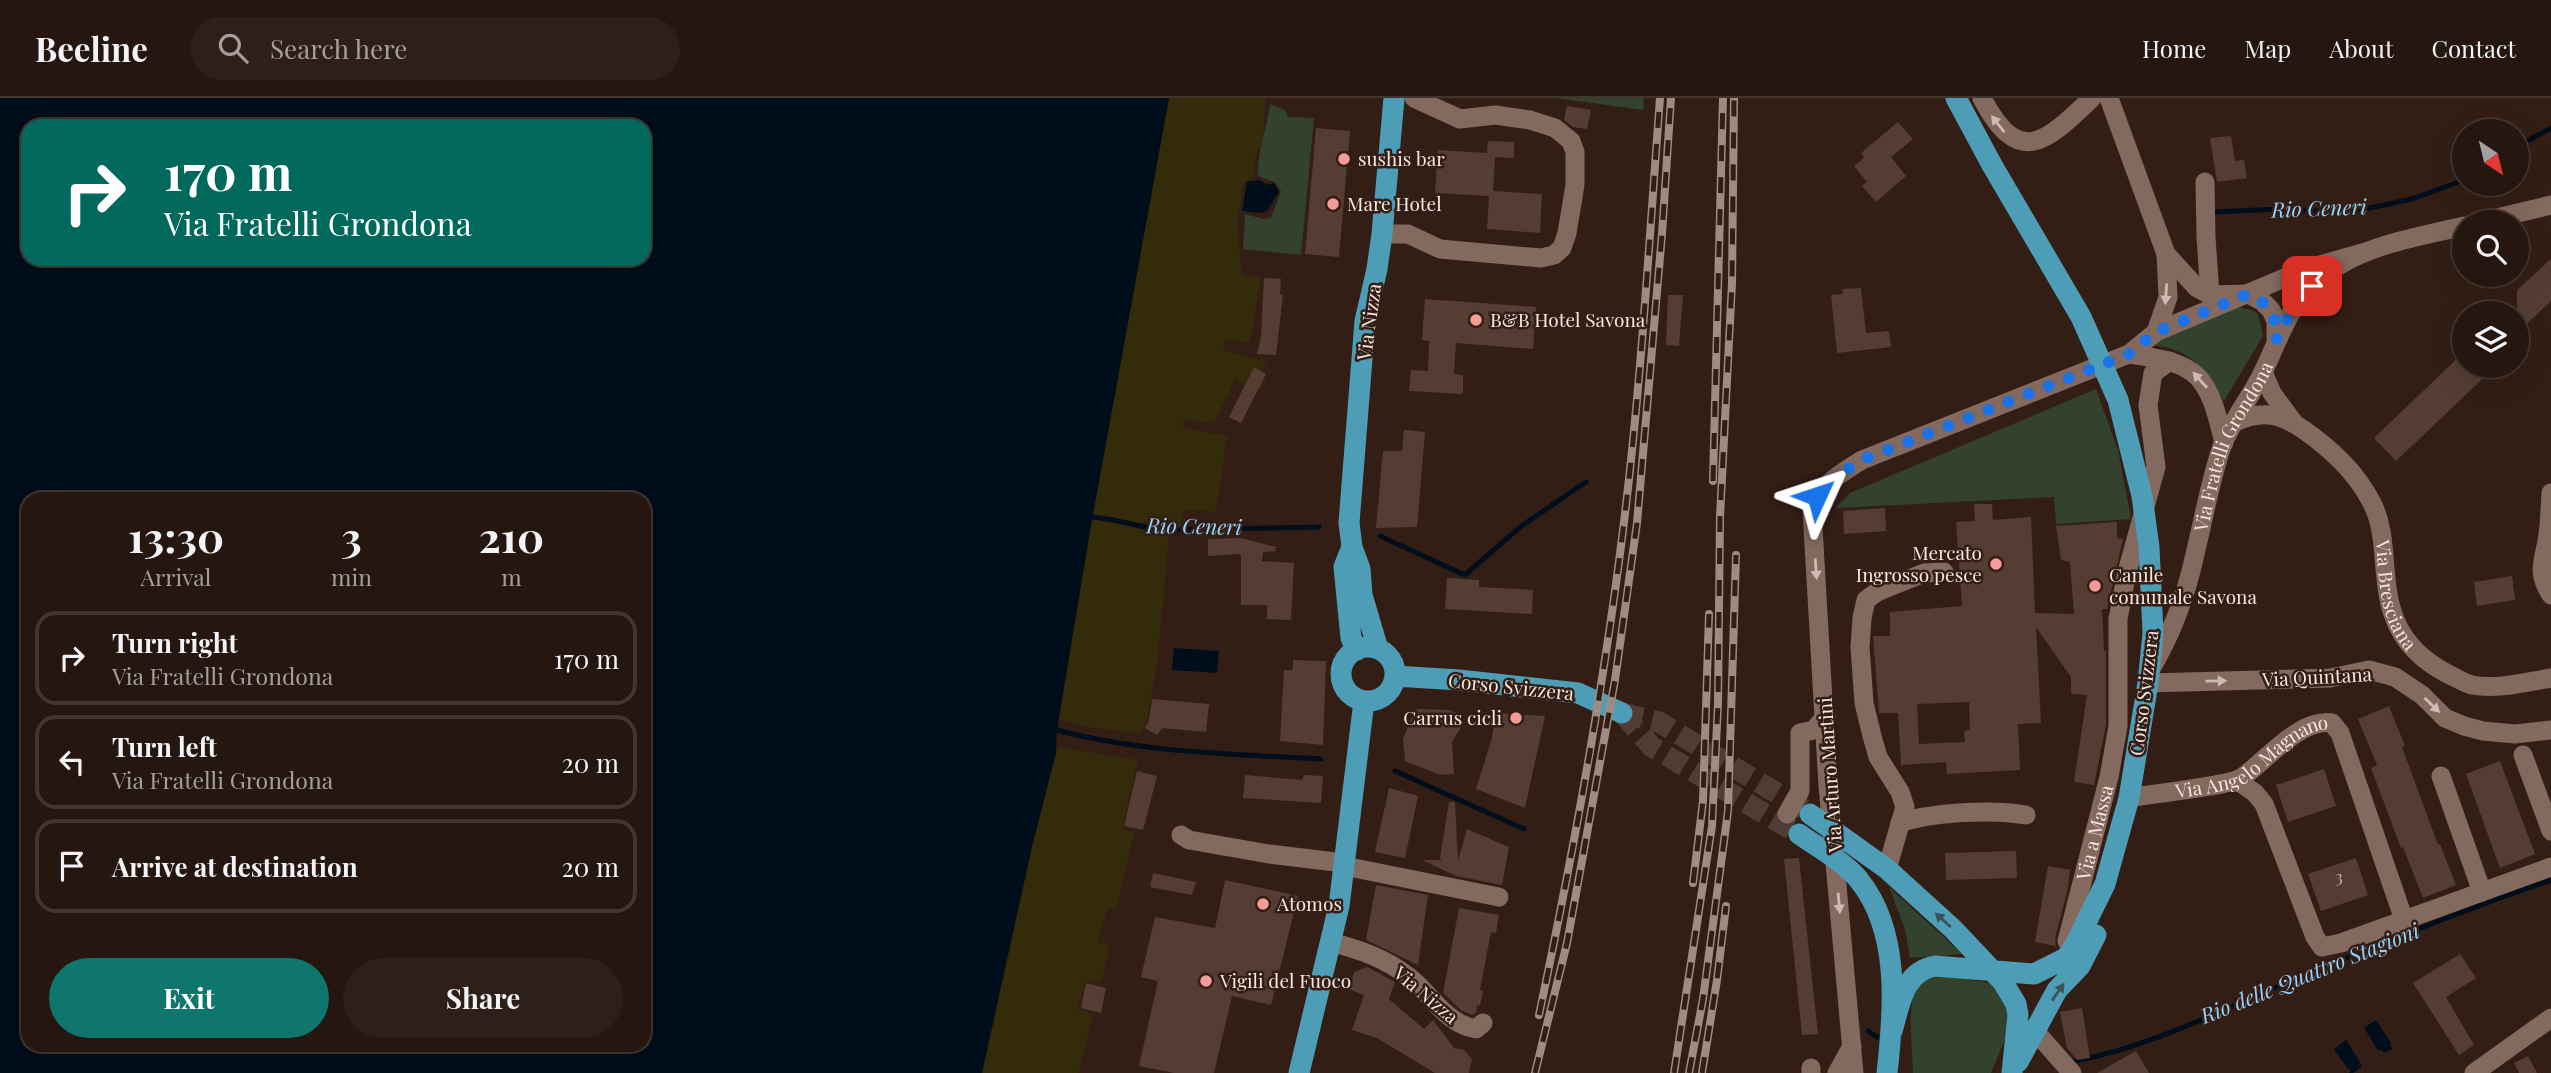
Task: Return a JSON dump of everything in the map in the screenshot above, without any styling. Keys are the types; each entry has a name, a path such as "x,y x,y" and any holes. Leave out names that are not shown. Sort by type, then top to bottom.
{"main road":[{"name":"Via Nizza","path":"1367,650 1351,638 1344,568 1352,547 1349,523 1365,321 1382,234 1394,98"},
{"name":"Corso Svizzera","path":"1892,1031 1904,993 1915,974 1924,968 1935,966 1991,969 2034,974 2066,958 2075,945 2105,884 2129,798 2149,678 2153,633 2149,547 2142,496 2118,400 2081,317 1956,98"},
{"path":"1367,650 1391,660 1395,676 1389,692 1373,701 1364,701 1349,694 1341,679 1344,662 1367,650"},
{"name":"Corso Svizzera","path":"1395,676 1473,681 1578,693 1622,713"},
{"path":"1299,1073 1339,906 1364,701"},
{"path":"1810,814 1886,869 1953,929 2003,982 2016,1004 2018,1028 2012,1073"},
{"path":"1799,834 1857,877 1872,898 1888,949 1892,1031 1888,1070"},
{"path":"2012,1073 2057,990 2080,966 2097,933 2105,884"}],"street":[{"path":"1382,234 1408,234 1440,249 1541,258 1554,255 1562,248 1567,233 1575,185 1575,152 1571,141 1555,128 1530,120 1495,115 1460,119 1414,98"},
{"path":"1982,98 1997,125 2013,140 2033,144 2051,134 2092,98"},
{"path":"2109,98 2166,254 2168,298 2156,332"},
{"path":"2205,182 2210,295"},
{"path":"2529,210 2551,205"},
{"name":"Via Fratelli Grondona","path":"2149,678 2175,623 2195,557 2215,468 2224,443 2263,372 2276,340 2298,299 2325,274 2366,252 2452,229"},
{"path":"2129,354 2156,332 2306,269 2366,252"},
{"path":"2166,254 2197,288 2210,295 2248,294"},
{"name":"Via Fratelli Grondona","path":"2248,294 2272,310 2276,321 2276,340"},
{"path":"2129,354 2170,361 2189,369 2210,391 2224,443"},
{"name":"Via Arturo Martini","path":"1854,1073 1828,786 1812,510 1817,496 1829,481 1862,460 2129,354"},
{"name":"Via a Massa","path":"2067,941 2109,777 2118,726 2118,620 2129,561 2156,467 2148,405 2149,388 2153,373 2170,361"},
{"name":"Via Bresciana","path":"2263,372 2272,393 2295,424"},
{"name":"Via Bresciana","path":"2235,422 2253,414 2272,415 2295,424 2340,458 2373,505 2380,528 2391,612 2401,635 2420,655 2441,671 2470,685 2492,686 2551,678"},
{"path":"2551,494 2549,533 2542,565 2542,579 2551,595"},
{"path":"1886,869 1905,807 1900,792 1878,757 1864,703 1860,647 1862,618 1866,600 1877,592 1924,573 1944,572"},
{"name":"Via Quintana","path":"2149,678 2330,678 2369,670 2395,677 2422,695 2445,718 2464,726 2515,734 2551,730"},
{"path":"1787,814 1800,791 1800,733 1814,730 1826,716"},
{"name":"Via Angelo Magnano","path":"2129,798 2238,781 2291,735 2323,723 2336,726 2404,920"},
{"path":"2523,755 2551,831"},
{"path":"2441,776 2482,892"},
{"path":"2238,781 2255,793 2264,804 2315,937 2322,947 2341,943 2551,867"},
{"path":"1900,823 1919,817 2008,812 2026,815"},
{"path":"1181,835 1189,840 1344,864 1499,897"},
{"name":"Via Nizza","path":"1330,942 1363,950 1409,977 1442,1009 1466,1027 1476,1029 1483,1023"},
{"path":"2474,1073 2551,1018"},
{"path":"2035,1031 2072,1073"},
{"path":"1837,1073 1852,1046"}],"green space":[{"path":"1556,98 1644,98 1643,110"},
{"path":"1270,104 1285,110 1288,117 1314,118 1301,255 1243,249 1245,214 1263,219 1271,218 1281,191 1275,182 1258,176"},
{"path":"2238,307 2258,314 2263,336 2224,401 2195,362 2176,351 2150,345"},
{"path":"2096,389 2118,450 2131,519 2056,524 2054,497 1836,508 1850,493"},
{"path":"1889,887 1962,954 1910,958 1905,929"},
{"path":"1935,974 1990,983 2002,993 2012,1023 1991,1073 1913,1073 1911,1016 1914,994 1921,983"}],"sand":[{"path":"1154,98 1266,98 1263,138 1256,154 1253,179 1244,181 1237,223 1242,275 1261,278 1250,342 1224,340 1223,350 1267,362 1259,374 1266,379 1260,390 1235,379 1214,424 1183,419 1183,428 1227,436 1216,512 1184,509 1180,528 1142,521 1139,528 1169,536 1158,657 1147,721 1140,734 1094,728 1034,713"},
{"path":"1028,742 1138,760 1122,829 1134,832 1117,908 1108,907 1098,942 1110,946 1101,982 1085,981 1078,1009 1093,1014 1079,1073 954,1073"}],"water":[{"path":"0,98 1169,98 1089,537 1057,730 1056,753 1032,847 982,1073 0,1073"},
{"path":"1258,180 1269,185 1274,183 1279,192 1267,211 1242,211 1247,182"},
{"path":"1174,648 1219,651 1217,673 1172,670"},
{"path":"2376,1020 2391,1043 2392,1049 2385,1053 2378,1050 2364,1028"},
{"path":"2346,1040 2360,1062 2358,1065 2361,1064 2353,1073 2349,1073 2351,1069 2348,1069 2334,1049"}],"building":[{"path":"1567,106 1591,110 1587,129 1573,127 1564,120"},
{"path":"1898,122 1913,139 1891,157 1906,176 1876,202 1862,186 1867,182 1854,166 1864,158 1861,153"},
{"path":"1316,128 1350,131 1339,257 1305,254"},
{"path":"2231,136 2235,161 2244,160 2247,178 2217,182 2210,138"},
{"path":"1488,141 1514,142 1514,158 1495,157 1493,191 1542,194 1540,233 1487,229 1489,196 1435,193 1438,150 1487,153"},
{"path":"2551,259 2551,301 2529,322 2529,301 2517,301 2517,290 2520,287 2529,287 2529,279"},
{"path":"1264,278 1281,279 1280,294 1283,295 1276,355 1257,354 1261,337"},
{"path":"1861,288 1866,333 1889,331 1891,347 1837,353 1831,295 1843,294 1842,289"},
{"path":"1668,295 1683,295 1679,346 1666,345"},
{"path":"1425,299 1536,307 1533,349 1456,343 1454,374 1463,375 1463,394 1409,391 1411,370 1428,371 1429,341 1422,340"},
{"path":"2452,363 2452,378 2483,378 2396,461 2374,438"},
{"path":"1254,367 1266,374 1241,423 1229,417"},
{"path":"1404,430 1425,432 1417,527 1376,528 1383,451 1402,451"},
{"path":"1974,504 1992,504 1993,520 2031,517 2035,613 2074,614 2070,562 2061,560 2056,526 2117,522 2117,538 2123,539 2107,609 2102,609 2106,651 2106,725 2094,785 2074,782 2087,695 2071,694 2071,677 2036,627 2041,723 2018,724 2020,770 1947,774 1946,762 1901,765 1898,713 1879,713 1873,636 1890,636 1890,612 1962,606 1956,522 1975,521","holes":["1969,702 1970,730 1964,731 1965,742 1919,744 1917,704"]},
{"path":"1885,508 1886,531 1844,534 1843,511"},
{"path":"1241,538 1276,547 1275,551 1263,552 1262,561 1294,563 1291,620 1267,619 1267,605 1241,605 1241,554 1208,556 1208,539"},
{"path":"2512,576 2515,600 2477,606 2474,582"},
{"path":"1447,578 1479,580 1479,587 1533,590 1532,614 1445,609"},
{"path":"1293,660 1326,661 1323,745 1280,741 1284,670 1293,670"},
{"path":"1152,699 1209,704 1206,732 1162,728 1157,735 1145,728"},
{"path":"2389,706 2438,845 2440,844 2456,885 2423,898 2371,768 2377,765 2358,719"},
{"path":"1415,709 1449,710 1463,716 1458,726 1461,727 1452,742 1454,774 1440,775 1405,761 1403,739"},
{"path":"1496,713 1545,716 1525,808 1476,789 1492,738"},
{"path":"2500,761 2535,854 2500,868 2466,774"},
{"path":"2324,769 2336,806 2288,822 2276,785"},
{"path":"1137,771 1157,776 1143,830 1124,826"},
{"path":"1245,775 1302,780 1304,775 1323,776 1321,803 1243,798"},
{"path":"1389,788 1418,796 1405,858 1375,852"},
{"path":"1449,802 1455,802 1458,861 1467,829 1509,847 1502,885 1456,876 1422,860 1442,860 1440,858"},
{"path":"2016,851 2017,878 1946,880 1945,853"},
{"path":"1799,858 1818,1034 1802,1035 1784,859"},
{"path":"2356,858 2368,895 2321,911 2308,874"},
{"path":"2048,866 2070,870 2055,938 2056,946 2035,942"},
{"path":"1153,873 1196,882 1192,895 1150,887"},
{"path":"1225,880 1298,896 1271,1005 1232,996 1214,1073 1174,1073 1139,1066 1158,981 1141,977 1155,917 1215,928"},
{"path":"1376,885 1428,895 1418,965 1366,940"},
{"path":"1459,908 1499,915 1496,933 1491,932 1480,990 1483,991 1480,1006 1477,1005 1473,1015 1462,1011 1443,993"},
{"path":"2460,954 2476,978 2446,997 2474,1045 2459,1055 2413,983"},
{"path":"1367,967 1395,982 1389,999 1424,1029 1433,1020 1454,1048 1464,1050 1472,1059 1469,1073 1435,1073 1377,1038 1352,1030 1364,995 1349,989 1354,972"},
{"path":"1086,983 1106,988 1101,1013 1081,1008"},
{"path":"2082,1008 2090,1058 2077,1060 2067,1048 2060,1012"},
{"path":"2136,1051 2149,1073 2097,1073"},
{"path":"2528,1056 2537,1073 2519,1073 2514,1063"}],"waterway":[{"name":"Rio Ceneri","path":"2529,140 2551,128"},
{"name":"Rio Ceneri","path":"2213,212 2279,209 2338,212 2412,199 2452,184"},
{"name":"Rio Ceneri","path":"1380,536 1465,575 1520,527 1586,482"},
{"name":"Rio Ceneri","path":"1086,516 1158,530 1319,527"},
{"name":"Rio delle Quattro Stagioni","path":"1057,730 1155,748 1321,759"},
{"name":"Rio delle Quattro Stagioni","path":"1395,771 1524,829"},
{"name":"Rio delle Quattro Stagioni","path":"2070,1062 2151,1040 2380,944 2551,880"},
{"name":"Rio delle Quattro Stagioni","path":"1868,1031 1877,1037"}],"tunnel":[{"path":"1622,713 1652,747 1799,834"},
{"path":"1622,713 1659,722 1808,812"}],"railway":[{"path":"1539,1015 1586,773 1615,591 1635,422 1660,98"},
{"path":"1535,1073 1567,943 1615,680 1637,523 1671,98"},
{"path":"1713,481 1723,98"},
{"path":"1674,1073 1712,826 1718,704 1720,517 1732,283 1734,98"},
{"path":"1689,1073 1703,999 1728,811 1736,555"},
{"path":"1693,883 1703,801 1709,614"},
{"path":"1702,1073 1726,906"}],"place":[{"name":"sushis bar","path":"1344,159"},
{"name":"Mare Hotel","path":"1333,204"},
{"name":"B&B Hotel Savona","path":"1476,320"},
{"name":"Mercato Ingrosso pesce","path":"1996,564"},
{"name":"Canile comunale Savona","path":"2095,586"},
{"name":"Carrus cicli","path":"1516,718"},
{"name":"Atomos","path":"1263,904"},
{"name":"Vigili del Fuoco","path":"1206,981"}],"route":[{"path":"1817,496 1829,481 1862,460 2129,354 2156,332 2248,294 2272,310 2276,321 2276,340 2298,299 2312,286"}]}
